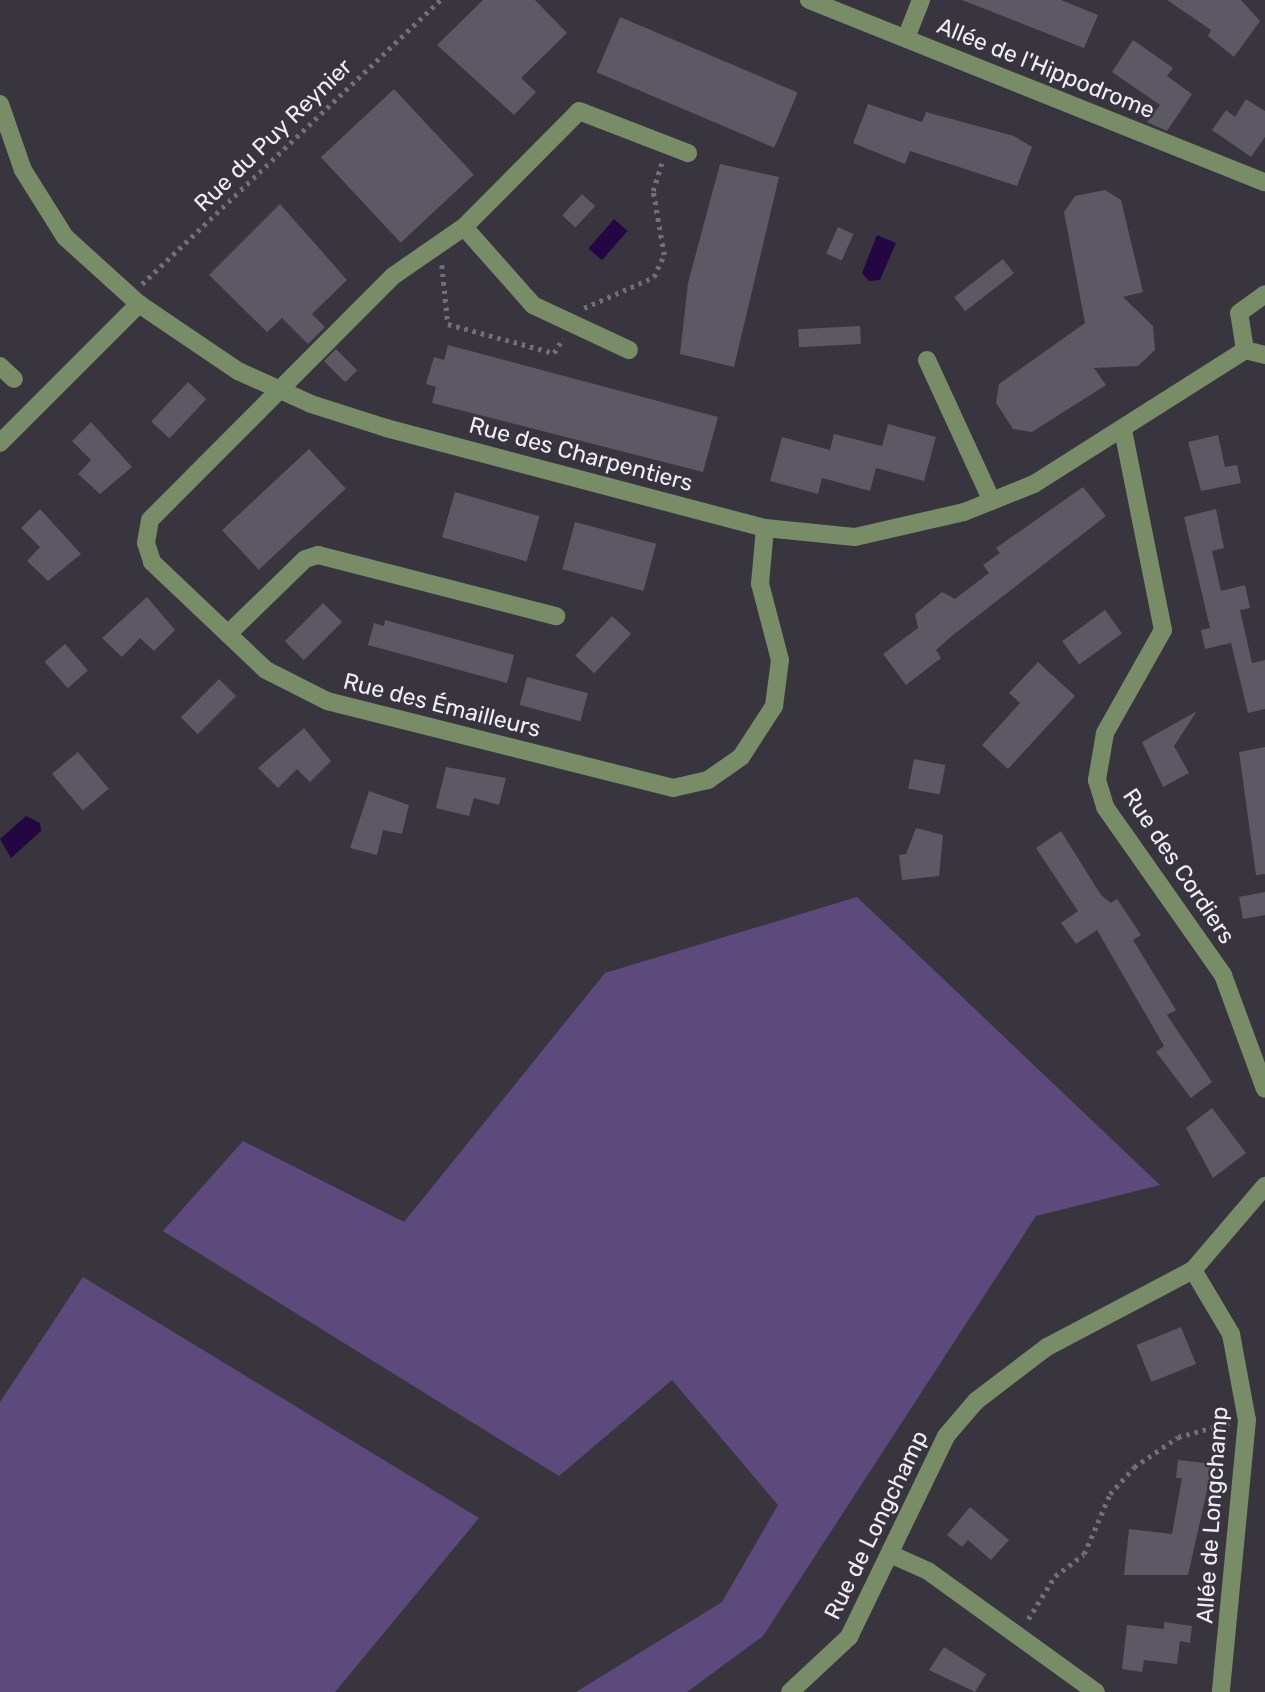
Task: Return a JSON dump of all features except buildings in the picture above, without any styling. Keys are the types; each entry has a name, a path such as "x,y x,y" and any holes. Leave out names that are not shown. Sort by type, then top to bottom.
{"street":[{"name":"Allée de l'Hippodrome","path":"809,0 1265,182"},
{"path":"905,38 921,0"},
{"name":"Rue des Charpentiers","path":"0,104 23,170 65,237 134,300 204,352 277,391 386,428 765,528 855,537 992,501 1034,484 1123,430 1245,350"},
{"name":"Rue des Émailleurs","path":"668,145 579,111 464,227 435,253 393,276 277,391 150,520 146,543 152,562 266,670 327,701 673,788 708,780 741,757 774,706 780,660 760,584 765,528"},
{"path":"668,145 688,153"},
{"path":"464,227 533,305 629,350"},
{"path":"1265,295 1239,313 1245,350 1265,355"},
{"path":"0,443 134,300"},
{"path":"927,360 992,501"},
{"path":"0,366 14,379"},
{"name":"Rue des Cordiers","path":"1123,430 1163,630 1105,733 1097,780 1105,807 1223,975 1265,1089"},
{"path":"228,634 305,559 318,555 556,615"},
{"name":"Rue de Longchamp","path":"790,1692 849,1637 946,1436 976,1401 1048,1347 1193,1270 1218,1246 1265,1186"},
{"name":"Allée de Longchamp","path":"1193,1270 1231,1334 1247,1420 1221,1692"},
{"path":"890,1554 928,1571 1096,1692"}],"path":[{"name":"Rue du Puy Reynier","path":"134,300 440,0"},
{"path":"435,253 449,289 447,324 554,353 571,323 589,302 619,297 654,277 665,238 653,191 668,145"},
{"path":"1019,1637 1055,1576 1084,1554 1110,1494 1133,1468 1178,1437 1247,1420"}],"shaded area":[{"path":"614,219 628,231 602,260 588,248"},
{"path":"877,235 896,243 880,280 869,281 862,273"},
{"path":"26,816 40,823 41,831 11,858 0,839"},
{"path":"857,897 1160,1185 1036,1216 763,1636 687,1692 576,1692 722,1602 778,1505 672,1380 559,1476 163,1231 243,1141 404,1222 605,973"},
{"path":"83,1277 479,1518 335,1692 0,1692 0,1402"}]}
